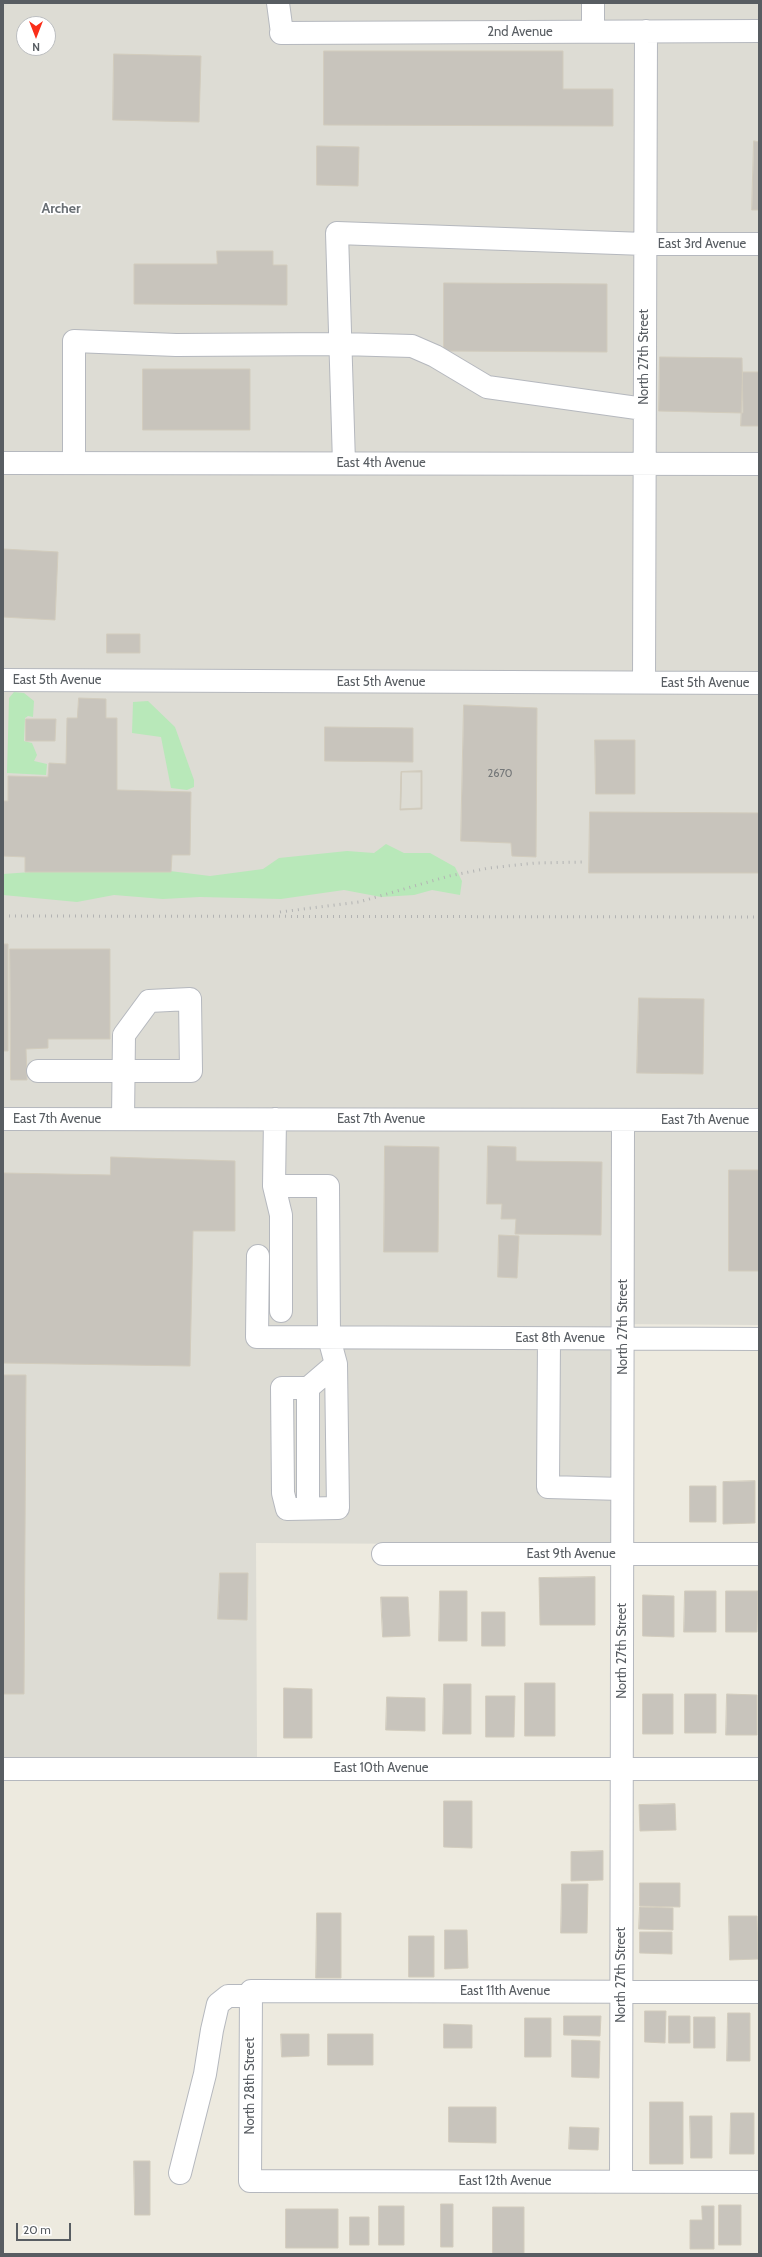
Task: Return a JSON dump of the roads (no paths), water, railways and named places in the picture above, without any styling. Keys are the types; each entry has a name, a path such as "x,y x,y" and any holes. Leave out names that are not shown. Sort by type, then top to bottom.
{"street":[{"name":"2nd Avenue","path":"278,3 282,33 759,31"},
{"path":"593,31 594,3"},
{"name":"North 27th Street","path":"644,682 646,31"},
{"name":"East 3rd Avenue","path":"341,344 337,233 645,244 759,244"},
{"path":"74,463 74,341 176,345 341,344 412,346 435,356 487,387 644,409"},
{"path":"341,344 344,463"},
{"name":"East 4th Avenue","path":"3,463 759,464"},
{"name":"East 5th Avenue","path":"3,680 759,683"},
{"path":"38,1071 123,1071 123,1119"},
{"name":"East 7th Avenue","path":"3,1119 759,1120"},
{"path":"275,1119 274,1186 281,1215 281,1311"},
{"name":"North 27th Street","path":"621,2181 623,1120"},
{"path":"274,1186 328,1186 329,1338 336,1364 338,1508 287,1509 283,1493 282,1388 308,1388 336,1364"},
{"name":"East 8th Avenue","path":"258,1256 257,1337 759,1339"},
{"path":"549,1338 548,1487 622,1488"},
{"name":"East 9th Avenue","path":"383,1554 759,1554"},
{"name":"East 10th Avenue","path":"3,1769 759,1769"},
{"name":"East 11th Avenue","path":"180,2174 205,2074 218,2004 228,1996 251,1993 759,1992"},
{"name":"North 28th Street","path":"250,2181 251,1993"},
{"name":"East 12th Avenue","path":"250,2181 759,2182"}],"railway":[{"path":"280,912 359,902 449,876 489,868 535,863 586,862"},
{"path":"3,916 759,917"}],"district":[{"name":"Archer","path":"61,209"}]}
